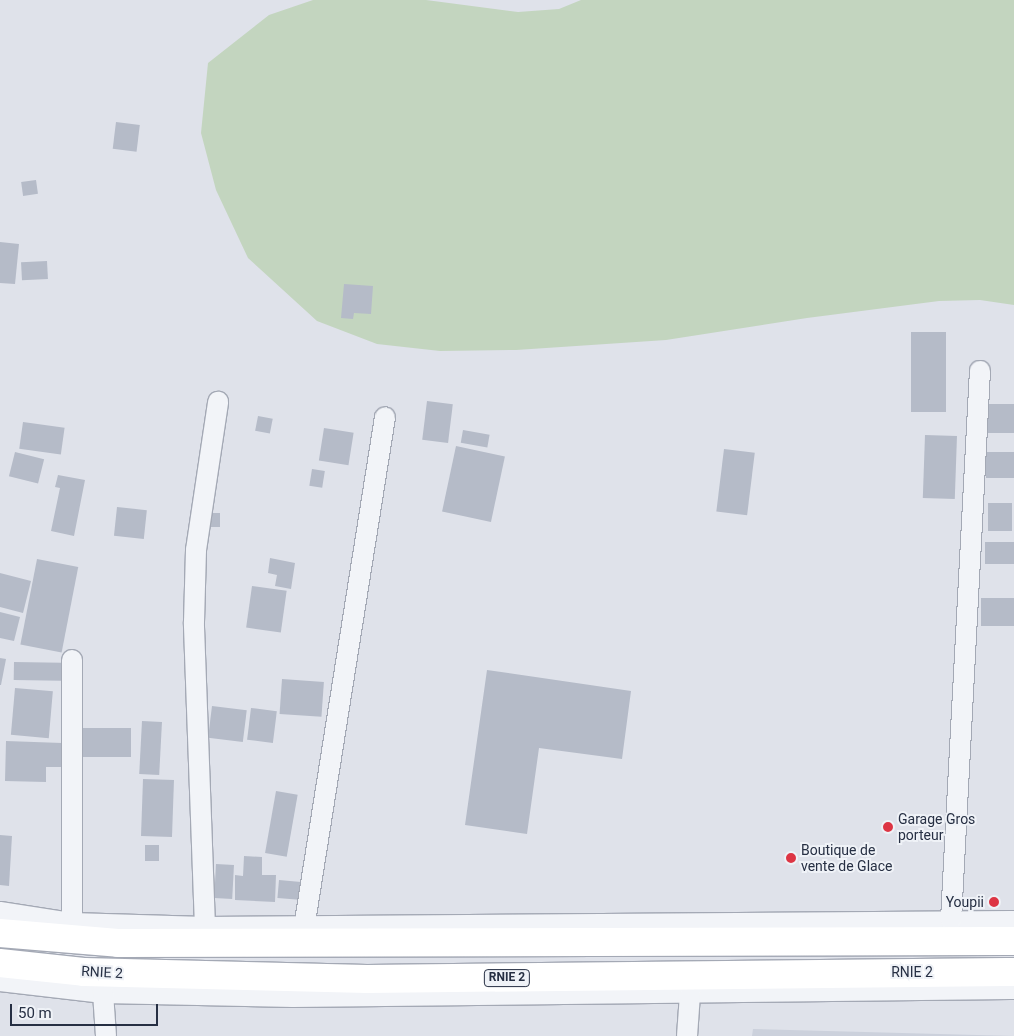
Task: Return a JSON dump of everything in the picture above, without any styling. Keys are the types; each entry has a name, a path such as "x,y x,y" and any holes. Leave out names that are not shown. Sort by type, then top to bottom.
{"highway":[{"path":"0,934 118,943 1014,941"},
{"name":"RNIE 2","path":"0,963 84,972 367,979 1014,972"}],"street":[{"path":"952,920 954,832 970,626 980,371"},
{"path":"205,927 194,622 196,550 218,402"},
{"path":"304,928 385,417"},
{"path":"72,660 72,923"},
{"path":"0,912 72,923 304,928 952,920 1014,921"},
{"path":"0,982 103,993 293,997 1014,990"},
{"path":"103,993 106,1036"},
{"path":"687,1036 690,994"}],"shaded area":[{"path":"753,1029 1014,1036 752,1036"}],"green space":[{"path":"313,0 426,0 518,12 559,9 581,0 1014,0 1014,305 980,300 939,301 807,318 666,340 516,350 440,351 377,344 317,321 248,258 216,190 201,133 208,63 269,15"}],"building":[{"path":"116,122 140,125 137,152 113,149"},
{"path":"36,180 38,194 23,196 21,182"},
{"path":"0,242 19,244 15,284 0,283"},
{"path":"47,261 48,279 22,280 21,262"},
{"path":"344,284 373,286 371,314 354,313 353,319 341,318"},
{"path":"911,332 946,332 946,412 911,412"},
{"path":"427,401 453,404 448,443 422,440"},
{"path":"985,404 1014,404 1014,433 985,433"},
{"path":"258,416 273,419 270,434 255,431"},
{"path":"23,422 65,428 61,455 19,449"},
{"path":"324,428 354,433 348,465 319,461"},
{"path":"463,430 490,435 487,447 461,443"},
{"path":"925,435 957,436 955,499 923,498"},
{"path":"456,446 505,456 491,522 442,512"},
{"path":"724,449 755,453 747,515 716,512"},
{"path":"15,452 44,459 38,484 9,476"},
{"path":"986,452 1014,452 1014,478 986,478"},
{"path":"312,469 325,471 322,488 309,486"},
{"path":"58,475 85,480 74,536 51,531 60,488 55,487"},
{"path":"988,503 1012,503 1012,531 988,531"},
{"path":"117,507 147,510 144,539 114,536"},
{"path":"208,513 220,513 220,527 208,527"},
{"path":"985,542 1014,542 1014,564 985,564"},
{"path":"270,558 295,563 291,589 275,586 277,575 268,573"},
{"path":"37,559 78,567 62,652 20,644"},
{"path":"0,573 31,581 23,613 0,607"},
{"path":"252,586 287,591 281,632 246,628"},
{"path":"981,598 1014,598 1014,626 981,626"},
{"path":"0,612 20,617 14,641 0,638"},
{"path":"0,658 6,659 1,685 0,685"},
{"path":"14,662 62,663 62,681 14,680"},
{"path":"487,670 631,691 622,759 539,748 527,834 465,825"},
{"path":"282,679 324,682 321,717 280,714"},
{"path":"15,688 53,691 49,738 11,735"},
{"path":"212,706 247,710 243,742 208,738"},
{"path":"251,708 277,711 273,743 247,740"},
{"path":"142,721 162,722 159,775 139,774"},
{"path":"78,728 131,728 131,757 78,757"},
{"path":"6,741 62,743 61,767 46,767 46,782 5,781"},
{"path":"143,779 174,780 172,837 141,836"},
{"path":"276,791 298,795 287,857 265,853"},
{"path":"0,835 12,836 9,886 0,885"},
{"path":"145,845 159,845 159,861 145,861"},
{"path":"244,856 262,857 262,875 276,875 275,902 235,900 235,875 243,876"},
{"path":"216,864 234,865 232,899 214,898"},
{"path":"279,880 301,882 299,900 277,898"}],"place":[{"name":"Garage Gros porteur","path":"888,827"},
{"name":"Boutique de vente de Glace","path":"791,858"},
{"name":"Youpii","path":"994,902"}]}
